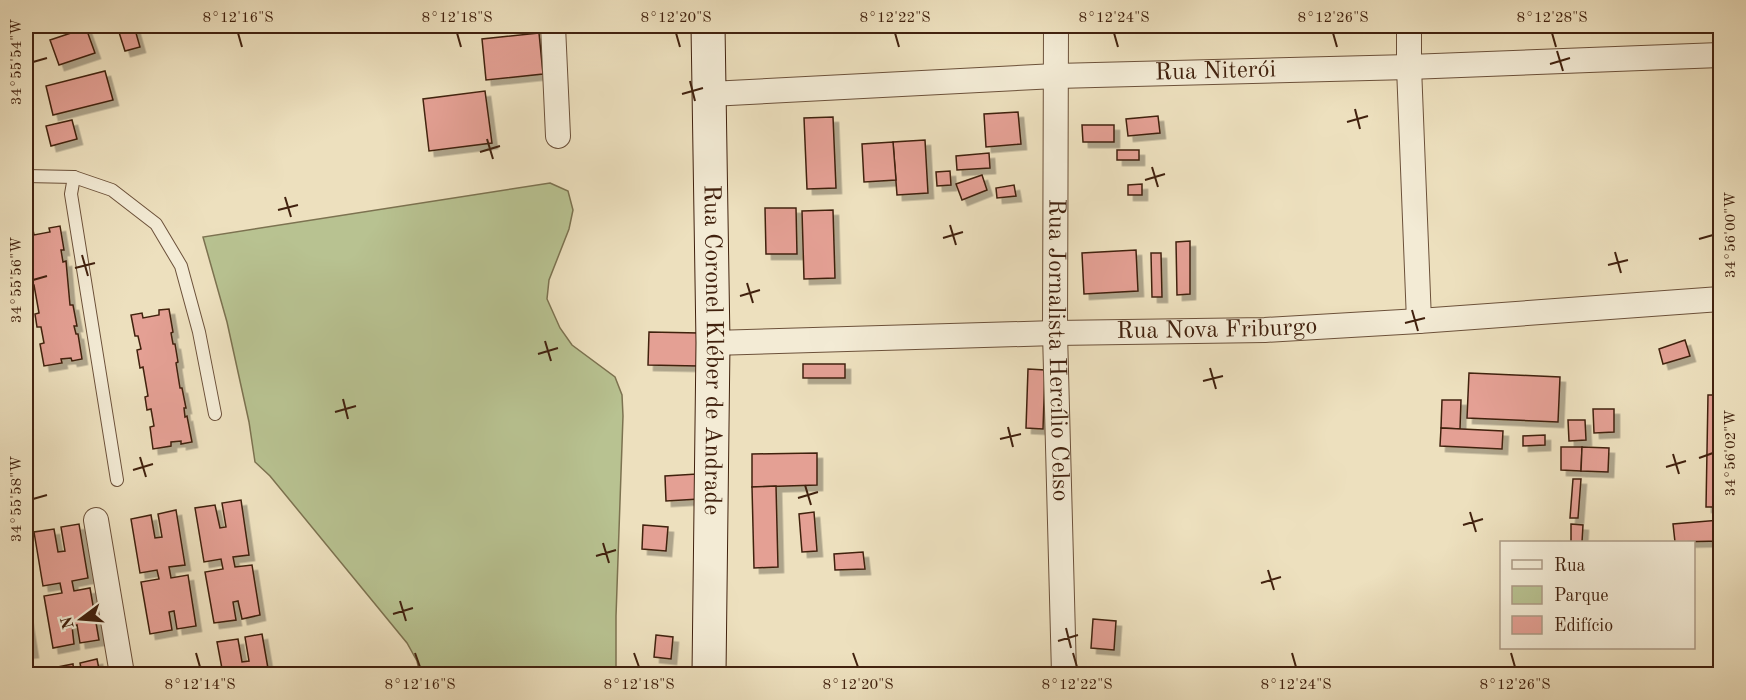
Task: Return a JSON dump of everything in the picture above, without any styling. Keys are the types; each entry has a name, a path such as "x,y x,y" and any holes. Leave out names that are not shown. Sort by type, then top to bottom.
{"main road":[{"name":"Rua Coronel Kléber de Andrade","path":"708,26 714,343 709,675"}],"street":[{"path":"554,26 558,136"},
{"name":"Rua Jornalista Hercílio Celso","path":"1056,26 1055,333 1064,675"},
{"path":"1409,26 1419,321"},
{"name":"Rua Niterói","path":"710,94 1056,76 1409,67 1720,55"},
{"name":"Rua Nova Friburgo","path":"714,343 1055,333 1265,330 1720,299"},
{"path":"96,520 122,675"}],"lane":[{"path":"26,176 74,177 111,190 156,224 181,266 199,332 215,414"},
{"path":"74,177 71,194 117,480"}],"green space":[{"path":"550,183 568,191 573,210 569,229 549,280 547,299 560,328 572,345 615,377 622,395 616,674 420,674 417,661 407,643 270,476 255,462 249,422 227,322 203,237"}],"building":[{"path":"117,26 134,26 140,47 125,51"},
{"path":"86,28 95,53 59,65 50,40"},
{"path":"539,33 543,74 486,80 482,39"},
{"path":"105,71 113,100 53,115 46,86"},
{"path":"485,91 492,143 429,151 423,99"},
{"path":"1018,112 1021,144 986,147 984,114"},
{"path":"1158,116 1160,133 1128,136 1126,119"},
{"path":"833,117 836,188 807,189 804,118"},
{"path":"72,120 77,139 51,146 46,126"},
{"path":"1082,125 1114,125 1114,142 1083,142"},
{"path":"925,140 928,193 897,195 893,142"},
{"path":"893,142 896,180 864,182 862,144"},
{"path":"1117,150 1139,150 1139,160 1117,160"},
{"path":"989,153 990,168 957,170 956,156"},
{"path":"950,171 951,185 937,186 936,172"},
{"path":"982,175 987,190 962,200 956,184"},
{"path":"1142,184 1142,195 1128,195 1128,185"},
{"path":"1014,185 1016,196 997,198 996,188"},
{"path":"765,208 796,208 797,254 766,254"},
{"path":"833,210 835,278 804,279 802,211"},
{"path":"60,226 64,250 61,250 63,262 66,261 70,305 73,305 77,326 74,326 78,334 82,359 72,361 71,358 61,359 62,363 44,366 40,344 44,343 41,327 37,327 35,314 39,313 34,285 30,285 27,267 31,266 29,253 26,253 26,231 33,230 34,235 50,232 49,228"},
{"path":"1190,241 1190,294 1177,295 1176,242"},
{"path":"1136,250 1138,291 1084,294 1082,253"},
{"path":"1151,253 1161,253 1162,297 1152,297"},
{"path":"169,309 180,388 182,388 186,408 184,408 185,417 187,416 192,442 181,444 181,441 171,442 171,446 153,449 150,427 154,426 151,409 147,410 145,397 148,396 143,367 140,368 137,350 141,349 138,336 135,336 131,315 142,313 143,318 159,315 159,310"},
{"path":"649,332 699,333 698,366 648,365"},
{"path":"1685,340 1690,356 1663,364 1659,349"},
{"path":"803,364 845,364 845,378 803,378"},
{"path":"1028,369 1045,370 1043,429 1026,428"},
{"path":"1469,373 1560,377 1558,422 1467,418"},
{"path":"1708,395 1720,395 1720,507 1706,507"},
{"path":"1442,400 1461,400 1460,429 1441,428"},
{"path":"1593,409 1614,409 1614,432 1594,433"},
{"path":"1568,420 1585,420 1586,440 1569,441"},
{"path":"1441,428 1503,431 1502,449 1440,446"},
{"path":"1545,435 1545,445 1523,446 1523,436"},
{"path":"1561,447 1582,447 1581,471 1561,470"},
{"path":"1582,447 1609,448 1608,472 1581,471"},
{"path":"817,453 817,485 752,487 752,454"},
{"path":"697,474 699,499 666,501 665,476"},
{"path":"1573,479 1581,479 1578,518 1570,518"},
{"path":"776,486 778,567 754,568 752,487"},
{"path":"241,500 249,555 233,557 235,567 252,565 260,615 242,619 238,601 233,602 236,620 214,623 205,572 223,569 221,559 204,562 195,508 215,505 220,528 226,527 222,503"},
{"path":"176,510 185,565 169,567 171,578 188,575 196,626 177,629 174,611 169,612 172,630 150,634 141,582 159,579 157,570 140,573 131,519 151,515 155,538 162,537 158,514"},
{"path":"814,512 817,551 802,552 799,514"},
{"path":"1720,520 1720,541 1675,541 1673,524"},
{"path":"79,524 88,578 72,581 74,591 90,588 99,640 80,643 77,625 72,626 74,644 53,648 44,596 62,593 60,583 43,586 34,532 54,529 58,552 65,551 61,527"},
{"path":"1571,524 1583,525 1582,541 1571,541"},
{"path":"643,525 668,527 666,551 642,549"},
{"path":"863,552 865,569 835,570 834,554"},
{"path":"26,609 33,652 26,653"},
{"path":"1093,619 1116,621 1114,650 1091,648"},
{"path":"262,634 269,674 223,674 217,642 238,639 242,662 249,661 245,637"},
{"path":"656,635 673,637 671,659 654,657"},
{"path":"97,659 100,674 82,674 80,663"},
{"path":"73,664 74,674 53,674 52,668"}]}
